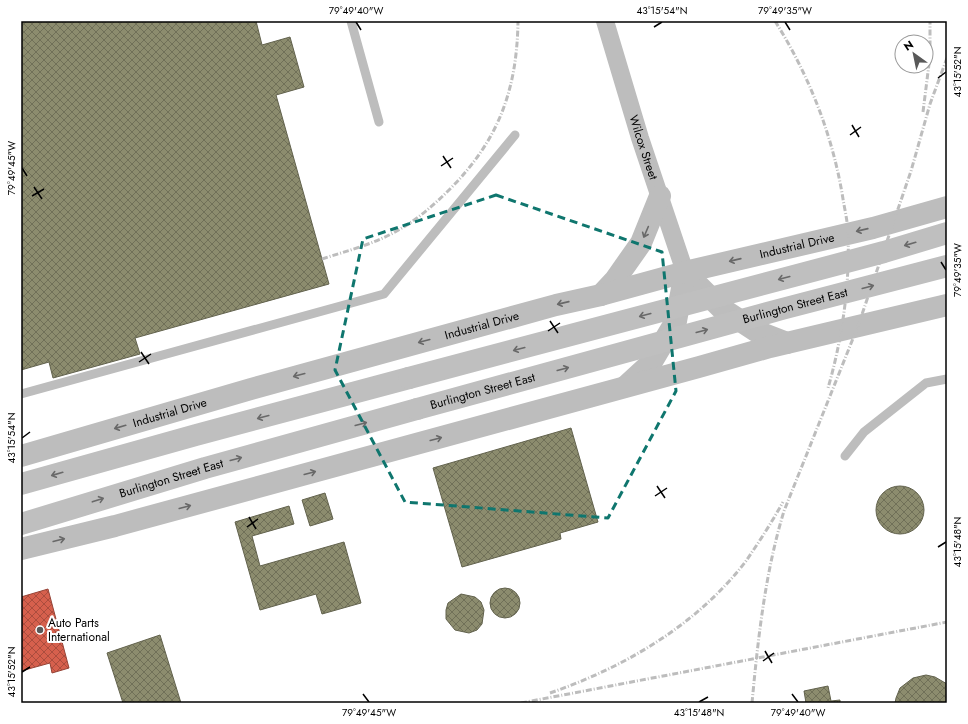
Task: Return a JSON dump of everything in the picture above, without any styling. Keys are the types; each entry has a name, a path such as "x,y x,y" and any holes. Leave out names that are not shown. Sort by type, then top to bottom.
{"main road":[{"path":"21,484 196,435 884,252 947,233"},
{"name":"Burlington Street East","path":"21,524 205,468 417,409 947,266"}],"street":[{"name":"Wilcox Street","path":"605,21 640,138 685,272"},
{"path":"601,295 616,280 641,243 660,196"},
{"name":"Industrial Drive","path":"21,456 251,388 548,307 601,295 685,272 873,228 947,207"},
{"path":"685,272 721,308 756,331 787,343"},
{"path":"624,388 651,363 676,321 685,272"},
{"path":"21,549 115,526 787,343 947,305"}],"lane":[{"path":"351,21 379,122"},
{"path":"21,394 384,294 515,135"},
{"path":"845,456 864,432 926,383 947,379"}],"highlighted area":[{"path":"496,195 662,252 676,391 608,518 405,502 335,370 363,239"}],"building: Shops":[{"name":"Auto Parts International","path":"48,589 69,668 52,673 50,663 21,671 21,597"}],"building: Industry":[{"path":"21,21 256,21 262,45 290,37 304,87 276,95 329,284 135,338 140,354 53,378 49,362 21,370"},
{"path":"571,428 598,522 560,533 561,539 462,567 433,468"},
{"path":"895,486 905,486 914,490 920,496 923,501 923,519 914,530 905,534 895,534 886,530 880,524 876,515 876,505 880,496 886,490"},
{"path":"325,493 333,519 310,526 302,500"},
{"path":"289,506 294,524 252,536 260,566 344,542 361,603 322,614 316,594 260,610 235,522"},
{"path":"505,588 515,593 520,603 515,613 505,618 495,613 490,603 495,593"},
{"path":"461,594 475,597 481,602 484,610 482,624 477,630 469,633 455,630 446,619 448,603"},
{"path":"160,635 181,703 123,703 107,653"},
{"path":"926,675 935,677 947,684 947,703 895,703 900,688 913,678"},
{"path":"828,686 831,701 840,700 840,703 806,703 804,691"}],"railway":[{"path":"322,259 367,244 401,229 436,202 466,172 480,153 502,113 514,70 518,21"},
{"path":"775,21 809,84 826,129 839,175 847,222 848,273 844,312 828,388"},
{"path":"923,112 930,56 930,21"},
{"path":"752,703 763,606 777,534 784,511 858,326 911,171 930,104 947,58"},
{"path":"550,693 632,657 682,624 727,584 746,561 783,502"},
{"path":"521,703 947,622"}],"place":[{"name":"Auto Parts International","path":"40,630"}]}
